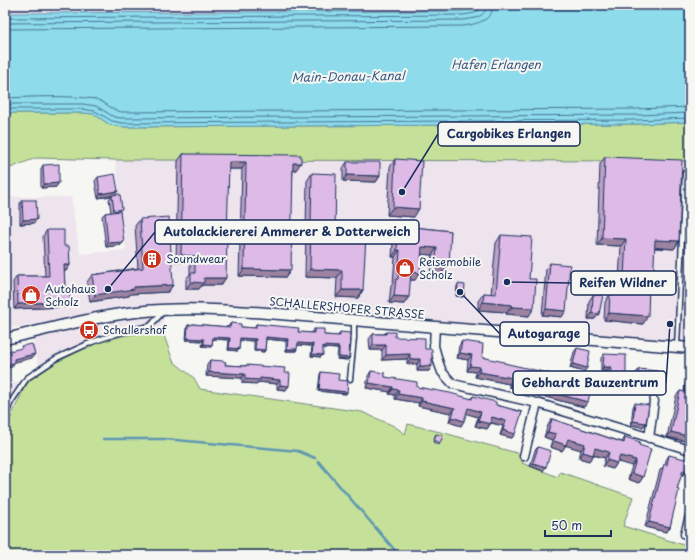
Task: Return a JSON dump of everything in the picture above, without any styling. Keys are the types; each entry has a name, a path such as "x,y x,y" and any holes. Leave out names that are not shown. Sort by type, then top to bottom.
{"street":[{"name":"SCHALLERSHOFER STRASSE","path":"5,339 118,315 164,310 228,310 690,348"},
{"path":"435,327 434,346 439,364 442,372 453,384 537,403 690,450"},
{"path":"649,438 654,401"},
{"path":"524,456 537,403"},
{"path":"685,534 690,516"}],"lane":[{"path":"677,347 686,173"},
{"path":"5,417 11,402 27,378 57,358 92,342 122,332 150,326 164,310"},
{"path":"350,379 354,338 354,320"}],"shaded area":[{"path":"5,5 483,5 462,11 8,13 5,15"},
{"path":"115,160 690,161 690,346 165,308 162,330 122,336 93,344 40,372 29,325 5,329 5,197 71,197 80,254 126,250"},
{"path":"30,380 24,388 5,431 5,385"}],"green space":[{"path":"5,113 94,114 110,125 122,127 636,124 690,122 690,161 115,160 36,158 5,170"},
{"path":"162,330 173,361 194,378 200,389 362,412 394,426 405,434 408,424 524,455 522,463 558,477 560,472 633,497 623,526 690,547 690,555 5,555 5,431 24,388 30,380 59,361 93,344 122,336"}],"water":[{"name":"Hafen Erlangen","path":"483,5 690,5 690,122 636,124 122,127 110,125 94,114 5,113 5,15 8,13 462,11"}],"building":[{"path":"183,154 301,155 301,163 293,163 291,270 244,269 246,162 229,162 226,278 204,278 204,283 191,282 191,273 195,273 195,256 181,255"},
{"path":"605,157 682,160 679,241 655,240 653,286 649,286 648,316 609,313 610,294 623,295 626,239 602,238"},
{"path":"395,159 422,161 419,209 393,207"},
{"path":"347,162 380,162 380,176 347,175"},
{"path":"59,164 59,183 44,184 43,165"},
{"path":"312,173 336,174 335,235 366,236 363,290 342,290 342,270 310,269"},
{"path":"115,174 118,191 100,194 98,177"},
{"path":"120,194 122,209 114,211 112,195"},
{"path":"22,200 36,200 37,219 23,220"},
{"path":"120,211 124,242 108,243 105,213"},
{"path":"169,217 173,285 134,287 134,289 95,295 92,275 143,268 140,219"},
{"path":"404,226 451,231 449,265 445,265 444,268 435,268 437,248 422,247 420,273 411,272 409,297 394,296 396,279 398,279 400,250 397,250 398,236 403,236"},
{"path":"47,230 64,230 64,246 69,246 70,265 64,265 65,289 70,289 70,301 18,304 17,276 49,276"},
{"path":"501,235 532,237 529,279 536,279 534,308 512,307 512,305 483,302 484,293 496,294"},
{"path":"550,263 570,265 566,311 546,309"},
{"path":"458,284 465,285 464,295 457,294"},
{"path":"593,295 603,295 599,314 592,313"},
{"path":"231,323 241,324 241,327 256,328 256,324 299,328 298,332 314,333 314,329 324,329 324,335 340,336 340,332 350,333 349,358 339,357 339,347 323,346 323,355 312,354 313,344 298,343 297,349 287,349 288,339 266,337 265,350 255,349 256,339 240,338 239,349 229,348 230,338 213,337 212,345 204,344 204,339 187,338 188,325 230,327"},
{"path":"386,332 395,332 395,337 425,338 425,349 432,349 432,366 420,366 420,359 410,359 410,354 386,355 386,345 373,345 373,334 386,334"},
{"path":"462,341 483,344 482,357 592,383 588,402 538,389 538,387 512,382 513,378 479,372 480,367 470,366 472,355 460,353"},
{"path":"32,344 35,354 14,359 14,363 5,365 5,352 22,348 21,346"},
{"path":"577,348 590,351 587,368 573,364"},
{"path":"604,354 626,355 626,383 610,382 611,367 603,367"},
{"path":"210,360 224,361 226,362 225,365 285,368 284,373 290,373 289,386 280,385 280,380 260,378 260,380 245,379 245,374 209,372"},
{"path":"690,366 690,426 688,436 671,432 680,391 686,392"},
{"path":"639,369 657,371 654,390 637,388"},
{"path":"371,371 385,373 385,377 417,382 417,387 472,399 473,396 496,402 496,405 522,412 515,434 503,430 506,421 492,417 490,424 478,421 481,412 468,408 464,421 452,417 455,408 422,401 422,398 398,394 399,390 393,389 393,387 369,383"},
{"path":"321,372 339,374 338,380 348,381 347,392 319,389"},
{"path":"635,403 649,405 646,423 633,421"},
{"path":"552,419 624,443 625,437 640,442 639,445 651,449 643,477 632,473 636,460 620,456 617,463 607,460 609,452 595,448 593,455 583,452 585,444 568,439 566,445 554,441 556,434 548,432"},
{"path":"436,434 443,436 440,443 434,440"},
{"path":"538,447 551,451 546,467 533,463"},
{"path":"669,455 689,460 686,471 683,470 677,489 679,490 670,527 649,522 664,464 667,465"}],"waterway":[{"path":"103,439 165,439 298,451 315,458"},
{"path":"318,461 399,555"}],"place":[{"name":"Cargobikes Erlangen","path":"402,192"},
{"name":"Soundwear","path":"152,259"},
{"name":"Reisemobile Scholz","path":"405,268"},
{"name":"Reifen Wildner","path":"507,282"},
{"name":"Autolackiererei Ammerer & Dotterweich","path":"108,289"},
{"name":"Autogarage","path":"460,292"},
{"name":"Autohaus Scholz","path":"31,295"},
{"name":"Gebhardt Bauzentrum","path":"670,324"},
{"name":"Schallershof","path":"89,330"}],"water label":[{"name":"Main-Donau-Kanal","path":"348,77"}]}
